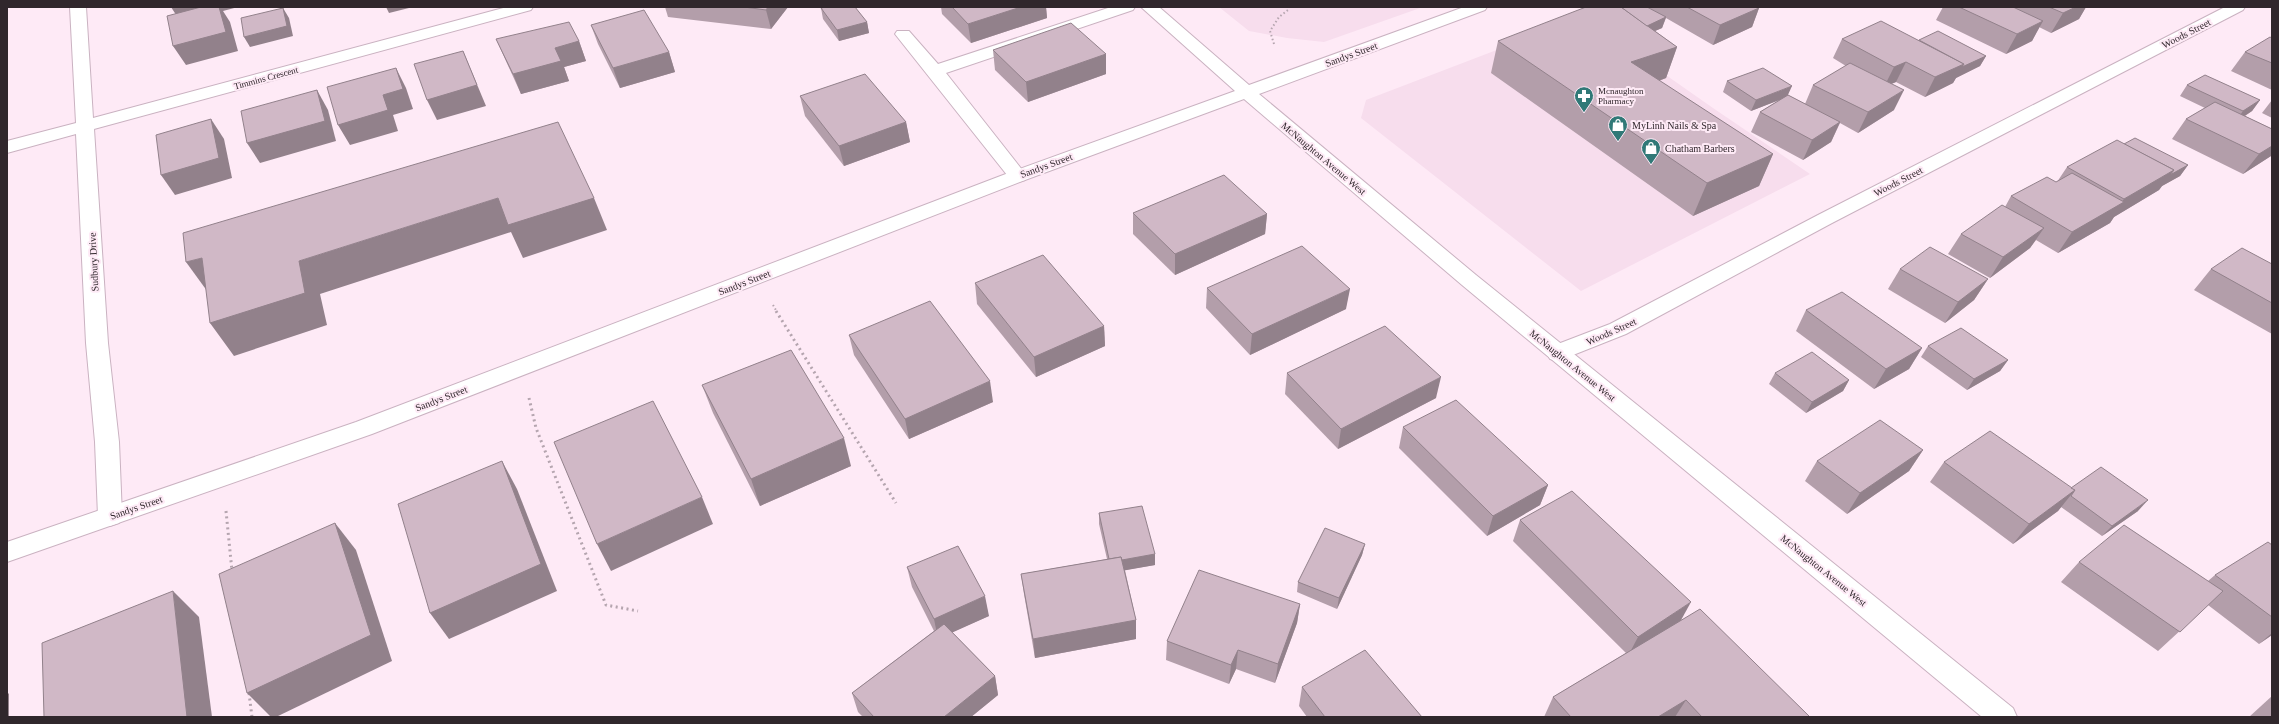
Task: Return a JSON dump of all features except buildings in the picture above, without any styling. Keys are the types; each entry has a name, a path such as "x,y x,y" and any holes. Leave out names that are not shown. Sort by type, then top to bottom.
{"street":[{"name":"Sudbury Drive","path":"78,7 97,343 107,442 110,516"},
{"name":"Timmins Crescent","path":"7,147 525,7"},
{"path":"935,71 1127,7"},
{"name":"McNaughton Avenue West","path":"1149,7 1295,134 1558,353 2003,717"},
{"name":"Woods Street","path":"1558,353 1625,325 1825,219 2237,7"},
{"name":"Sandys Street","path":"7,552 364,428 1018,176 1248,92 1470,8"},
{"path":"903,34 935,71 1018,176"}],"path":[{"path":"1274,44 1270,31 1279,17 1288,10"},
{"path":"755,277 896,503"},
{"path":"522,367 536,428 606,605 638,611"},
{"path":"224,476 233,578"},
{"path":"248,686 252,717"}],"shaded area":[{"path":"1219,7 1423,7 1324,42 1287,38 1249,31"},
{"path":"1583,17 1810,174 1581,291 1361,118 1366,100"}],"place":[{"name":"Mcnaughton Pharmacy","path":"1584,113"},
{"name":"MyLinh Nails & Spa","path":"1618,142"},
{"name":"Chatham Barbers","path":"1651,165"}]}
